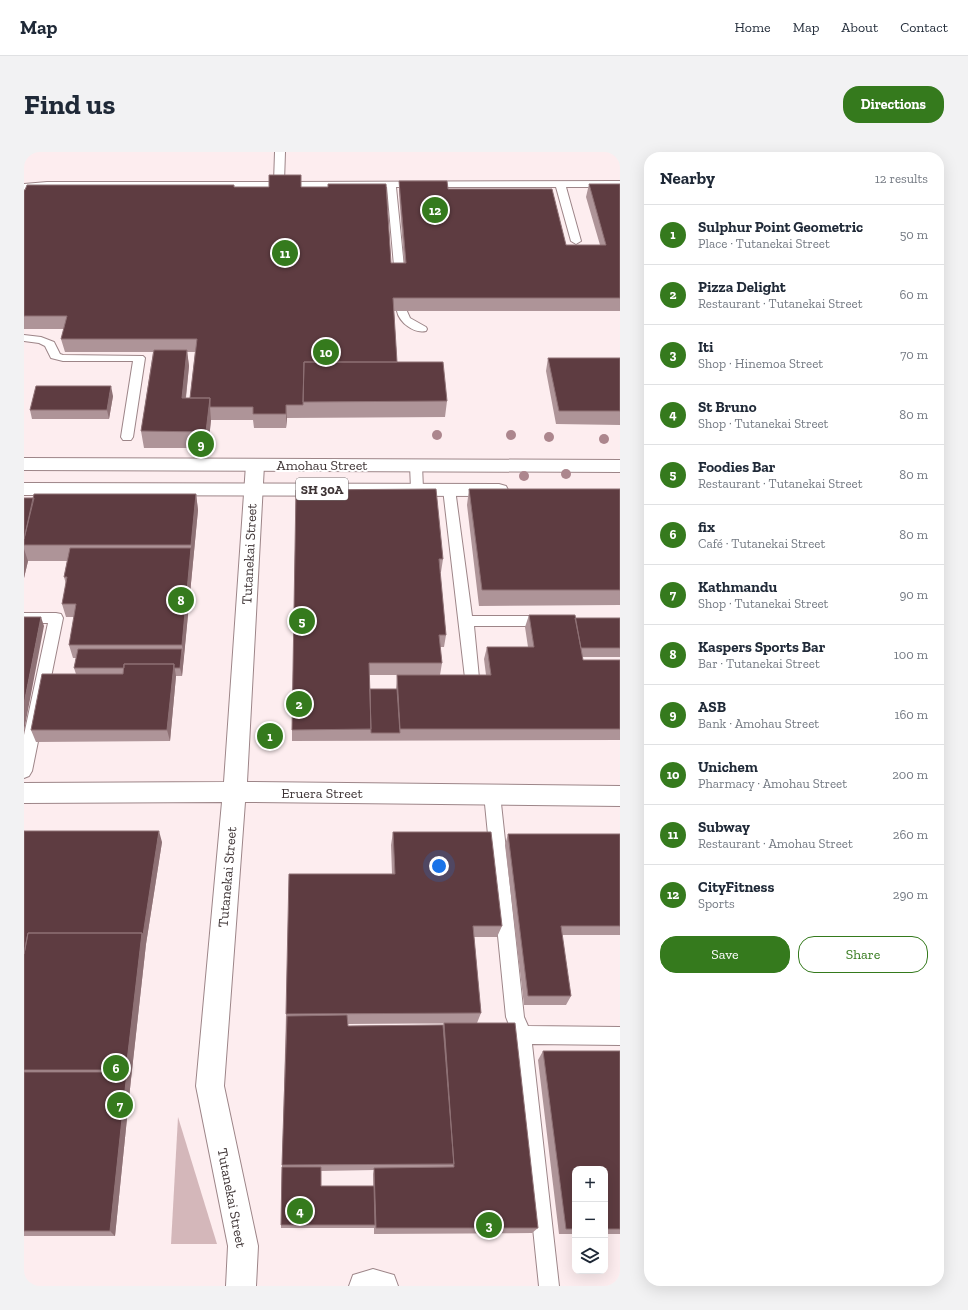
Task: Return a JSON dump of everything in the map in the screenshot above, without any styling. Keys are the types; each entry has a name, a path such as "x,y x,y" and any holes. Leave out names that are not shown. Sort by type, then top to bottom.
{"street":[{"name":"Amohau Street","path":"24,464 620,466"},
{"name":"Tutanekai Street","path":"241,1286 242,1246 210,1086 234,792 255,465"},
{"name":"Amohau Street","path":"24,489 519,490"},
{"name":"Eruera Street","path":"24,793 234,792 620,796"},
{"path":"364,1286 373,1284 383,1286"}],"lane":[{"path":"279,184 280,152"},
{"path":"24,187 47,184 620,184"},
{"path":"391,184 400,277"},
{"path":"560,184 576,240"},
{"path":"402,311 402,316 405,320 422,329"},
{"path":"24,338 41,340 50,344 55,356 63,358 139,358 127,437"},
{"path":"416,465 417,489"},
{"path":"449,489 472,678"},
{"path":"24,618 56,618 24,771"},
{"path":"466,621 558,621"},
{"path":"492,794 515,1017 522,1035 549,1286"},
{"path":"522,1035 620,1036"}],"shaded area":[{"path":"178,1117 217,1244 171,1244"}],"building":[{"path":"269,175 301,175 301,187 328,187 328,184 386,184 391,263 406,263 399,181 447,181 448,189 552,189 566,245 606,245 589,184 620,184 620,298 393,298 397,362 304,362 303,405 286,405 286,414 253,414 253,407 210,407 210,398 190,398 197,339 61,339 67,316 24,316 24,190 27,185 234,185 234,187 269,187"},
{"path":"154,350 187,350 182,398 210,398 206,432 141,431"},
{"path":"548,358 620,358 620,411 559,411"},
{"path":"304,362 443,362 447,401 303,402"},
{"path":"36,386 111,386 107,410 30,410"},
{"path":"436,489 443,559 439,559 446,635 439,635 442,663 369,663 371,729 292,730 296,490"},
{"path":"469,489 620,489 620,590 482,590"},
{"path":"34,494 196,494 191,545 24,545"},
{"path":"24,498 34,498 24,539"},
{"path":"70,548 191,548 182,645 69,645 76,604 62,604 67,577 64,577"},
{"path":"529,615 575,615 583,660 620,660 620,729 400,729 397,675 491,675 487,647 534,647"},
{"path":"24,617 41,617 24,704"},
{"path":"575,618 620,618 620,648 581,648"},
{"path":"78,649 182,649 180,668 174,668 174,664 124,664 124,668 74,668"},
{"path":"124,664 174,664 167,730 31,730 42,674 123,674"},
{"path":"370,689 397,689 400,733 371,733"},
{"path":"24,831 159,831 143,935 142,933 28,933 24,954"},
{"path":"393,832 491,832 502,926 473,926 481,1013 286,1014 289,874 395,874"},
{"path":"508,834 620,834 620,926 561,926 571,996 528,996"},
{"path":"28,933 142,933 126,1070 24,1070 24,954"},
{"path":"347,1015 348,1026 443,1025 454,1164 282,1165 287,1016"},
{"path":"444,1023 515,1023 538,1228 376,1228 374,1168 454,1167"},
{"path":"543,1051 620,1051 620,1229 608,1229 608,1166 572,1166 572,1229 566,1229"},
{"path":"24,1072 127,1072 110,1231 24,1231"},
{"path":"282,1167 321,1167 321,1186 374,1186 375,1225 281,1225"}],"place":[{"name":"CityFitness","path":"435,210"},
{"name":"Subway","path":"285,253"},
{"name":"Unichem","path":"326,352"},
{"name":"ASB","path":"201,444"},
{"name":"Kaspers Sports Bar","path":"181,600"},
{"name":"Foodies Bar","path":"302,621"},
{"name":"Pizza Delight","path":"299,704"},
{"name":"Sulphur Point Geometric","path":"270,736"},
{"name":"fix","path":"116,1068"},
{"name":"Kathmandu","path":"120,1105"},
{"name":"St Bruno","path":"300,1211"},
{"name":"Iti","path":"489,1225"}]}
